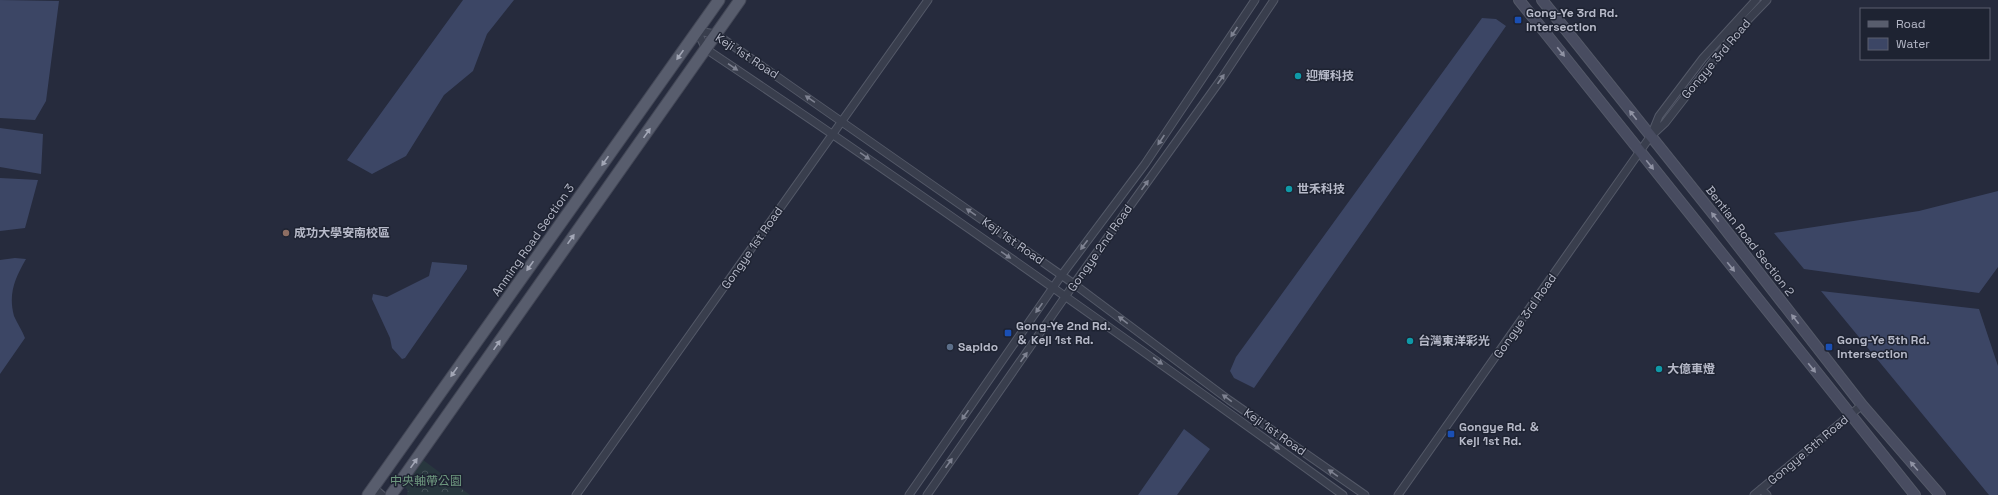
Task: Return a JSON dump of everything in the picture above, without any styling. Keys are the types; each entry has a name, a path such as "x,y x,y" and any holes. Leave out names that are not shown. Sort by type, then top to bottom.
{"main road":[{"name":"Anming Road Section 3","path":"370,491 719,0"},
{"path":"392,495 740,0"}],"street":[{"name":"Gongye 1st Road","path":"576,495 928,0"},
{"name":"Gongye 2nd Road","path":"909,495 1053,288 1145,164 1255,0"},
{"name":"Gongye 2nd Road","path":"927,495 1074,284 1222,78 1274,0"},
{"path":"1519,0 1915,495"},
{"name":"Bentian Road Section 2","path":"1542,0 1650,137 1718,220 1862,405 1940,495"},
{"name":"Gongye 3rd Road","path":"1398,495 1640,152 1650,137 1659,116 1708,53 1756,0"},
{"name":"Gongye 3rd Road","path":"1650,137 1665,123 1715,58 1767,0"},
{"name":"Keji 1st Road","path":"697,31 716,34 842,121 1074,284 1229,400 1365,495"},
{"name":"Keji 1st Road","path":"697,31 706,49 833,134 1066,296 1342,495"},
{"path":"1724,35 1730,40"},
{"path":"1708,53 1715,58"},
{"name":"Gongye 5th Road","path":"1754,495 1862,405"},
{"path":"1761,489 1767,495"},
{"path":"370,491 382,495"}],"green space":[{"name":"中央軸帶公園","path":"423,460 470,495 407,495 408,490 405,487"}],"water":[{"path":"0,0 59,1 46,101 35,120 0,118"},
{"path":"463,0 514,0 487,34 473,71 444,95 406,156 372,174 347,160"},
{"path":"1482,18 1496,19 1506,26 1254,388 1234,378 1230,371 1236,357"},
{"path":"0,128 43,134 41,174 0,167"},
{"path":"0,178 38,180 25,228 0,231"},
{"path":"1998,191 1998,267 1979,293 1804,269 1774,233 1919,211"},
{"path":"15,258 26,259 16,280 12,293 12,308 14,316 25,338 0,374 0,260"},
{"path":"432,262 467,265 467,269 405,358 402,359 392,348 390,338 372,299 373,294 387,297 429,276"},
{"path":"1821,291 1979,309 1998,366 1998,495 1989,495"},
{"path":"1184,429 1210,449 1177,495 1138,495"}],"place":[{"name":"Gong-Ye 3rd Rd. Intersection","path":"1518,20"},
{"name":"迎輝科技","path":"1298,76"},
{"name":"世禾科技","path":"1289,189"},
{"name":"成功大學安南校區","path":"286,233"},
{"name":"Gong-Ye 2nd Rd. ＆ Keji 1st Rd.","path":"1008,333"},
{"name":"台灣東洋彩光","path":"1410,341"},
{"name":"Sapido","path":"950,347"},
{"name":"Gong-Ye 5th Rd. Intersection","path":"1829,347"},
{"name":"大億車燈","path":"1659,369"},
{"name":"Gongye Rd. ＆ Keji 1st Rd.","path":"1451,434"}]}
